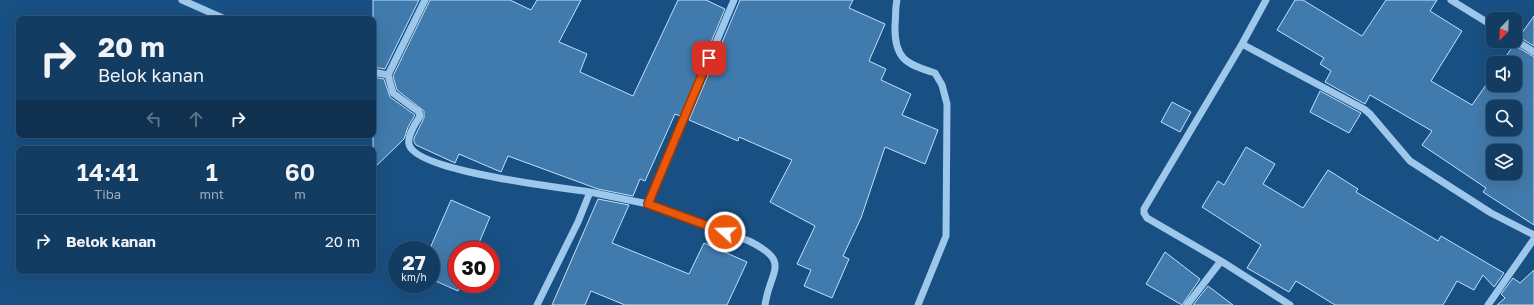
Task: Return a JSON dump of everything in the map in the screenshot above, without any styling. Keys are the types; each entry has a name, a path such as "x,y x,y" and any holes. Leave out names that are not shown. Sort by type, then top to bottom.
{"street":[{"path":"182,0 218,16"},
{"path":"425,0 388,75 393,93 419,112 420,116 409,138 409,145 412,149 436,162 489,177 590,192 648,204 749,241 764,248 774,259 775,271 766,297 765,305"},
{"path":"648,204 734,0"},
{"path":"897,0 895,45 905,60 917,67 935,73 942,85 947,104 946,236 918,305"},
{"path":"1266,0 1242,44 1144,209 1144,213 1147,218 1221,261 1290,305"},
{"path":"1451,0 1486,22"},
{"path":"1242,44 1364,109 1410,161 1492,213 1534,235"},
{"path":"1522,44 1534,52"},
{"path":"376,73 388,75"},
{"path":"537,305 578,222 590,192"},
{"path":"1488,305 1534,238"},
{"path":"1187,305 1221,261"}],"building":[{"path":"373,0 419,0 385,69 376,68 376,16 373,16"},
{"path":"430,0 510,0 531,10 537,0 581,0 559,42 587,54 580,72 633,96 678,0 706,0 725,9 680,116 675,114 645,181 640,179 633,196 598,189 508,156 501,172 459,154 455,163 416,145 414,138 424,118 424,111 397,90 393,76"},
{"path":"740,0 853,0 849,8 885,24 869,61 886,69 881,80 911,94 902,115 938,130 925,164 885,147 861,218 843,256 849,259 832,298 804,286 811,270 797,264 815,226 770,202 792,160 739,137 738,141 689,120"},
{"path":"1295,0 1303,0 1362,36 1386,0 1437,0 1430,11 1462,31 1431,81 1472,105 1486,85 1486,92 1522,92 1522,56 1506,56 1512,48 1519,48 1534,57 1534,225 1483,192 1486,188 1422,145 1432,131 1370,95 1365,104 1325,82 1331,71 1320,64 1324,58 1277,30"},
{"path":"1534,16 1534,46 1522,39 1522,33"},
{"path":"376,78 384,79 390,97 415,115 408,127 404,139 376,166 376,146 373,146 373,138 376,138"},
{"path":"1320,91 1361,113 1349,133 1310,112"},
{"path":"1172,102 1191,112 1180,132 1161,122"},
{"path":"1246,147 1275,164 1263,184 1303,208 1328,170 1358,189 1356,192 1438,241 1441,236 1504,273 1494,287 1483,275 1474,290 1457,281 1443,305 1335,305 1296,281 1289,292 1247,268 1261,245 1202,207 1218,181 1224,185"},
{"path":"598,199 629,205 612,243 689,274 704,243 747,262 727,305 625,305 591,291 585,305 552,305"},
{"path":"451,200 490,217 480,241 448,241 448,287 440,283 440,241 433,241"},
{"path":"1165,252 1200,279 1182,305 1146,284"},
{"path":"1534,270 1534,305 1497,305 1505,298 1501,294 1513,278 1520,283"},
{"path":"1208,286 1233,305 1193,305"}],"route":[{"path":"709,58 648,204 725,232"}]}
